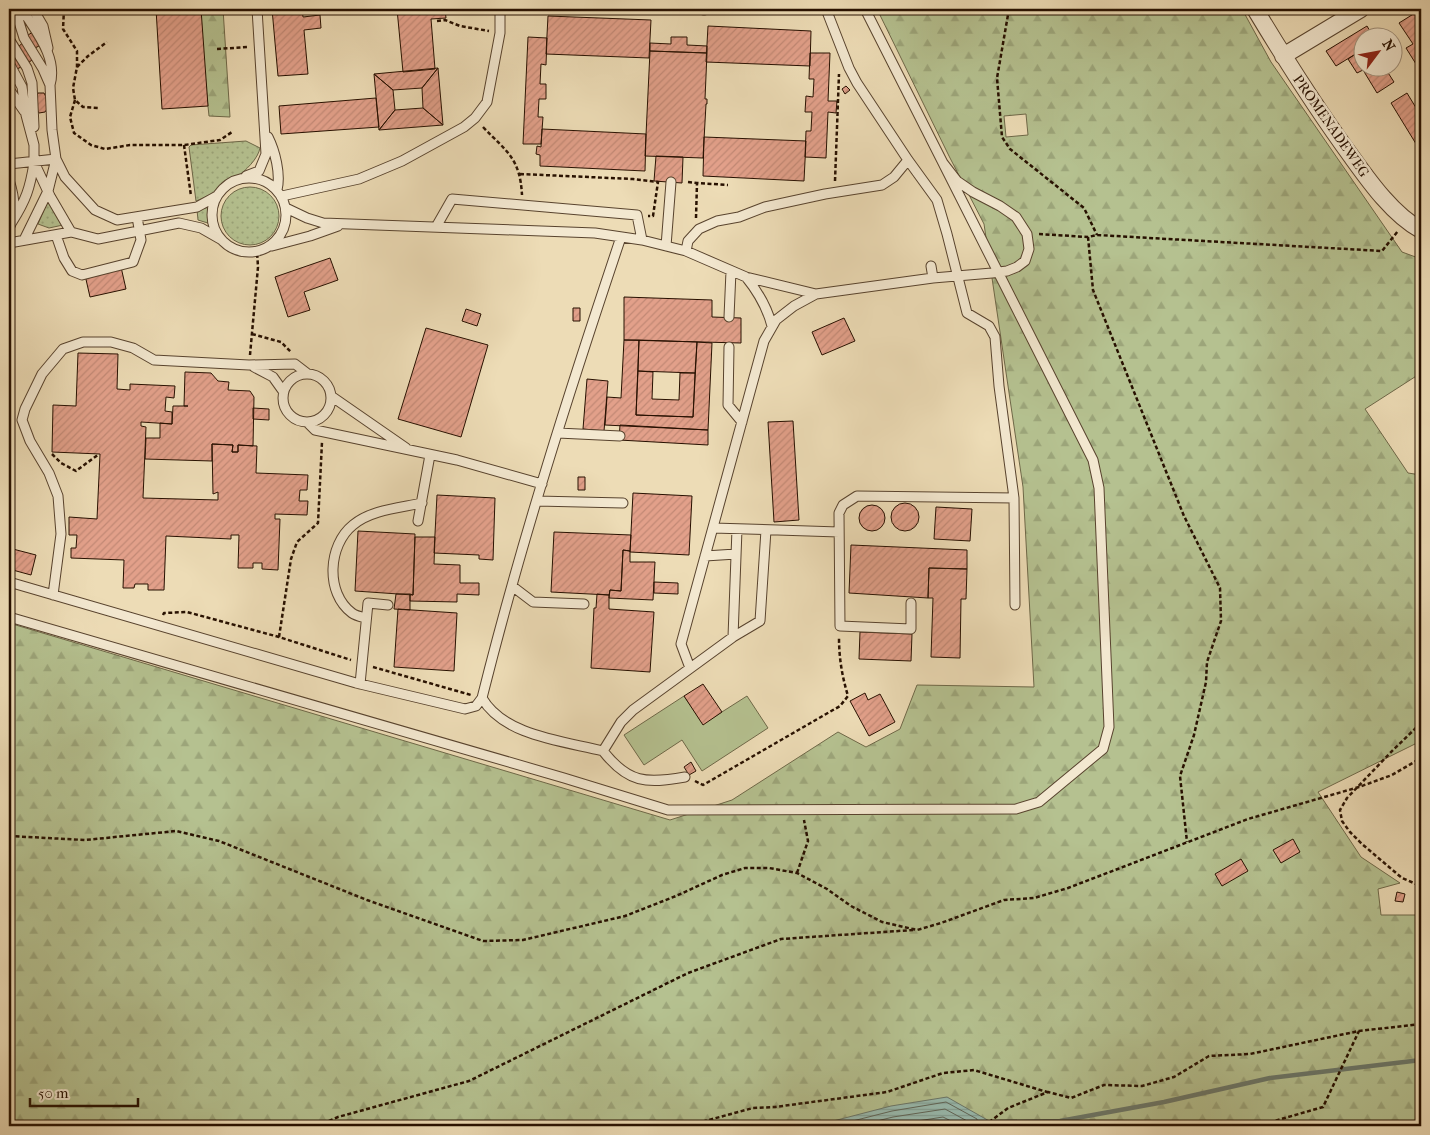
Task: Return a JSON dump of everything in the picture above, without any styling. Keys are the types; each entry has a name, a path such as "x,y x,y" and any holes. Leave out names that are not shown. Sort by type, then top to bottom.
{"street":[{"name":"PROMENADEWEG","path":"1256,9 1283,56 1324,119 1372,185 1407,220 1421,230"},
{"path":"1283,56 1361,9"}],"lane":[{"path":"18,9 19,22 24,38 43,69 50,85"},
{"path":"22,9 49,53"},
{"path":"33,9 43,26 53,75 50,85 52,130 56,159 65,177 95,210 117,220 197,207 217,196 232,182 259,170 266,154 266,134 257,9"},
{"path":"279,193 359,179 402,161 464,127 475,118 487,102 500,33 500,9"},
{"path":"826,9 849,68 862,91 937,200 948,234 967,313 989,326 995,337 998,386 1014,498 1015,605"},
{"path":"9,617 346,714 668,810 1016,809 1039,802 1103,749 1109,727 1099,488 1093,460 865,9"},
{"path":"9,39 27,68 32,83 34,145 34,162 25,203 16,209 11,225"},
{"path":"9,63 22,87 26,115 34,145"},
{"path":"9,89 26,115"},
{"path":"266,134 272,146 279,193"},
{"path":"9,164 56,159"},
{"path":"24,240 48,191 56,159"},
{"path":"686,251 688,240 699,229 765,207 835,192 882,185 894,177 908,160"},
{"path":"34,162 71,232"},
{"path":"690,668 681,644 764,341 776,320 794,306 816,294 933,278 998,272 1017,267 1025,260 1029,248 1027,234 1016,217 957,181 943,163"},
{"path":"241,178 261,179 270,184 279,193 286,208 284,230 269,247"},
{"path":"9,180 16,209 40,238"},
{"path":"666,246 671,182"},
{"path":"217,196 212,218 215,230 222,240"},
{"path":"436,227 452,199 637,215 642,240"},
{"path":"286,208 323,223 595,233 642,240 686,251 746,277 816,294"},
{"path":"56,235 64,258 72,271 82,275 133,262 141,240 137,216"},
{"path":"9,243 71,232 98,239 179,223 202,228 229,246 247,252 310,236 343,224"},
{"path":"9,582 360,684 466,709 476,706 482,698 512,586 574,377 621,237"},
{"path":"931,266 933,278"},
{"path":"728,317 731,271"},
{"path":"746,277 760,295 769,313 772,326"},
{"path":"53,595 61,534 58,496 49,472 30,441 22,420 25,409 42,374 63,349 84,342 111,342 133,348 154,360 249,365 295,364 308,374"},
{"path":"729,347 728,405 742,422"},
{"path":"249,365 265,371 273,377 283,391"},
{"path":"308,423 325,414 329,409 331,396 326,384 315,375 308,374 296,376 286,385 283,391 283,404 290,416 295,420 308,423 315,430 457,460 542,484"},
{"path":"331,396 411,450"},
{"path":"558,433 620,436"},
{"path":"418,521 430,455"},
{"path":"911,603 911,629 840,626 840,532 838,513 843,505 856,496 1014,498"},
{"path":"538,501 623,504"},
{"path":"366,618 352,614 336,593 333,577 335,555 343,537 352,526 366,516 422,503"},
{"path":"713,528 840,532"},
{"path":"733,637 736,529"},
{"path":"603,751 621,722 633,710 733,637 760,620 766,530"},
{"path":"705,556 736,554"},
{"path":"512,586 533,602 584,604"},
{"path":"360,684 368,602 388,605"},
{"path":"482,698 489,710 509,724 530,733 603,751 614,765 630,777 648,780 672,780 685,777"}],"path":[{"path":"64,9 63,29 76,51 78,67 74,88 75,100 70,117 74,133 91,145 105,149 130,145 184,146 220,140 232,132"},
{"path":"1009,9 997,78 1002,137 1010,149 1084,208 1097,236"},
{"path":"437,21 445,20 460,26 500,33"},
{"path":"78,67 88,56 107,42"},
{"path":"217,49 260,46"},
{"path":"835,192 841,48"},
{"path":"75,100 83,107 99,108"},
{"path":"475,118 510,155 518,168 522,206"},
{"path":"184,146 192,208"},
{"path":"520,174 633,179 658,182 653,216 637,215"},
{"path":"688,182 728,185"},
{"path":"696,232 697,183"},
{"path":"1027,234 1382,251 1407,220"},
{"path":"1088,237 1094,290 1184,516 1220,588 1221,622 1208,662 1206,682 1194,735 1180,776 1187,842"},
{"path":"249,365 258,267 257,251"},
{"path":"252,334 281,342 294,354 295,364"},
{"path":"278,637 291,559 297,542 318,524 322,431"},
{"path":"50,450 61,462 76,471 99,454"},
{"path":"157,625 164,612 187,612 482,698"},
{"path":"685,777 702,785 840,706 848,696 839,655 840,626"},
{"path":"1421,723 1393,750 1359,788 1347,798 1340,810 1342,820 1350,832 1389,867 1402,878 1416,884 1421,881"},
{"path":"317,1126 338,1117 469,1081 688,973 781,939 917,930 1004,900 1034,898 1068,888 1248,819 1359,788 1392,775 1421,758"},
{"path":"795,809 804,819 808,841 797,873"},
{"path":"9,836 85,840 176,831 219,841 351,894 483,942 523,940 625,916 722,875 745,868 769,868 797,873 827,889 851,906 882,922 917,930"},
{"path":"698,1126 706,1121 753,1108 775,1107 851,1095 887,1092 943,1072 974,1070 1071,1098 1104,1085 1142,1086 1174,1077 1209,1056 1250,1054 1360,1031 1421,1024"},
{"path":"1257,1126 1323,1108 1360,1031"},
{"path":"984,1126 1008,1108 1048,1092"}],"green space":[{"path":"198,9 223,9 230,117 209,116"},
{"path":"877,9 1242,9 1271,62 1402,252 1421,259 1421,373 1365,409 1408,473 1421,475 1421,741 1318,792 1361,857 1400,883 1378,889 1381,915 1421,915 1421,1126 9,1126 9,623 670,820 732,800 838,732 866,747 900,729 917,685 1034,687 1023,487 984,224","holes":["1026,114 1028,135 1006,137 1004,116"]},
{"path":"246,141 260,148 251,164 224,187 196,201 189,147 191,145"},
{"path":"244,187 256,187 271,195 279,210 279,222 271,237 256,245 244,245 229,237 221,222 221,210 229,195"},
{"path":"48,200 63,225 49,228 38,224"},
{"path":"210,207 211,224 198,220 197,210"},
{"path":"684,696 703,724 747,696 768,728 702,771 682,740 644,765 624,735"}],"water":[{"path":"947,1097 991,1122 973,1126 814,1126 891,1106"}],"building":[{"path":"156,9 201,9 208,106 162,109"},
{"path":"272,9 302,9 303,17 320,15 321,28 304,30 308,74 278,76"},
{"path":"397,9 445,9 446,18 431,19 435,69 403,72"},
{"path":"1412,9 1421,9 1421,61 1416,64 1406,48 1413,44 1399,23 1415,13"},
{"path":"548,16 651,20 649,58 546,54"},
{"path":"708,26 811,31 810,66 706,62"},
{"path":"33,32 41,45 35,48 28,39 28,35"},
{"path":"1352,35 1352,56 1336,66 1326,51"},
{"path":"528,37 547,38 546,65 541,64 540,84 546,84 546,99 539,99 538,117 543,117 541,144 523,144"},
{"path":"671,37 687,37 687,45 707,46 707,53 650,51 650,43 671,44"},
{"path":"24,42 34,59 29,62 25,61 18,49"},
{"path":"650,51 707,53 705,99 707,99 707,104 703,158 645,156"},
{"path":"15,53 23,66 17,69 9,60"},
{"path":"810,53 830,53 828,101 837,101 836,113 828,112 826,158 805,157 806,131 811,131 812,112 805,112 806,96 813,97 814,79 809,79"},
{"path":"1352,56 1352,65 1348,59"},
{"path":"438,68 422,88 393,90 374,74"},
{"path":"438,68 443,125 423,108 422,88"},
{"path":"374,74 393,90 395,110 379,130"},
{"path":"1368,78 1391,78 1394,82 1377,93"},
{"path":"846,86 850,90 845,94 842,89"},
{"path":"38,93 44,93 46,97 47,109 45,112 39,113 37,110 36,97"},
{"path":"1407,93 1421,116 1421,152 1391,103"},
{"path":"376,98 379,127 281,134 279,106"},
{"path":"423,108 443,125 379,130 395,110"},
{"path":"542,129 646,134 645,171 540,166 540,155 536,154 537,146 541,147"},
{"path":"704,137 806,141 804,181 703,176"},
{"path":"656,156 683,157 682,183 654,181"},
{"path":"330,258 338,280 304,292 310,310 288,317 275,277"},
{"path":"121,267 126,289 90,297 85,275"},
{"path":"624,297 712,300 712,317 741,318 741,343 624,340"},
{"path":"573,308 580,308 580,321 573,321"},
{"path":"466,309 481,314 477,326 462,321"},
{"path":"844,318 855,341 822,355 812,332"},
{"path":"426,328 488,345 461,437 398,419"},
{"path":"624,340 639,340 636,415 693,417 697,342 712,343 708,430 605,425 607,397 621,398"},
{"path":"639,340 697,342 695,373 638,371"},
{"path":"78,353 118,354 117,389 130,390 130,384 175,386 174,398 166,397 165,411 172,412 172,424 141,422 141,426 146,427 143,498 218,500 218,492 213,494 212,444 233,445 232,452 238,452 238,445 257,446 256,473 308,475 307,490 300,490 299,501 308,501 307,515 275,514 275,519 280,519 278,570 262,569 262,563 253,563 253,568 238,568 239,535 231,535 231,539 166,536 164,590 148,590 148,584 135,584 134,588 123,588 124,560 71,558 71,548 76,548 77,535 69,535 69,517 97,519 100,454 52,452 53,405 76,406"},
{"path":"638,371 653,372 652,399 679,400 680,373 695,373 693,417 636,415"},
{"path":"185,372 211,373 218,381 229,382 228,390 250,391 254,397 253,446 238,445 238,452 232,452 233,445 212,444 212,461 145,459 146,438 160,438 160,423 172,424 173,406 184,406"},
{"path":"587,379 608,381 604,431 583,429"},
{"path":"253,408 269,409 269,420 253,419"},
{"path":"793,421 799,520 774,522 768,422"},
{"path":"620,425 708,430 708,445 619,440"},
{"path":"578,477 585,477 585,490 578,490"},
{"path":"633,493 692,496 689,555 630,552"},
{"path":"437,495 495,498 493,560 479,559 479,555 434,553"},
{"path":"905,503 915,507 919,517 915,527 905,531 895,527 891,517 895,507"},
{"path":"872,505 881,509 885,518 881,527 872,531 863,527 859,518 863,509"},
{"path":"936,507 972,509 970,541 934,539"},
{"path":"358,531 415,534 413,595 355,591"},
{"path":"554,532 631,535 630,551 623,550 621,591 610,590 609,595 551,592"},
{"path":"415,537 435,537 434,564 460,565 460,583 479,583 479,595 457,594 457,602 410,601 410,594 413,595"},
{"path":"851,545 967,550 967,569 929,568 928,598 849,593"},
{"path":"9,548 36,555 31,575 9,569"},
{"path":"623,550 630,551 630,562 655,562 653,600 609,598 610,590 621,591"},
{"path":"929,568 967,569 966,599 961,599 960,658 931,657 933,598 928,598"},
{"path":"654,582 678,583 678,594 654,593"},
{"path":"396,594 410,594 410,610 394,609"},
{"path":"597,594 609,595 609,609 654,612 650,672 591,668 594,608 596,608"},
{"path":"398,609 457,613 454,671 394,667"},
{"path":"860,632 912,634 911,661 859,659"},
{"path":"703,684 722,712 703,725 684,696"},
{"path":"865,693 868,700 880,694 895,722 869,736 850,701"},
{"path":"691,762 696,771 689,775 684,767"},
{"path":"1293,839 1300,852 1281,863 1273,850"},
{"path":"1241,859 1248,871 1222,886 1215,874"},
{"path":"1397,892 1405,894 1403,902 1395,901"}],"waterway":[{"path":"991,1122 1060,1121 1164,1102 1270,1078 1421,1060"}]}
